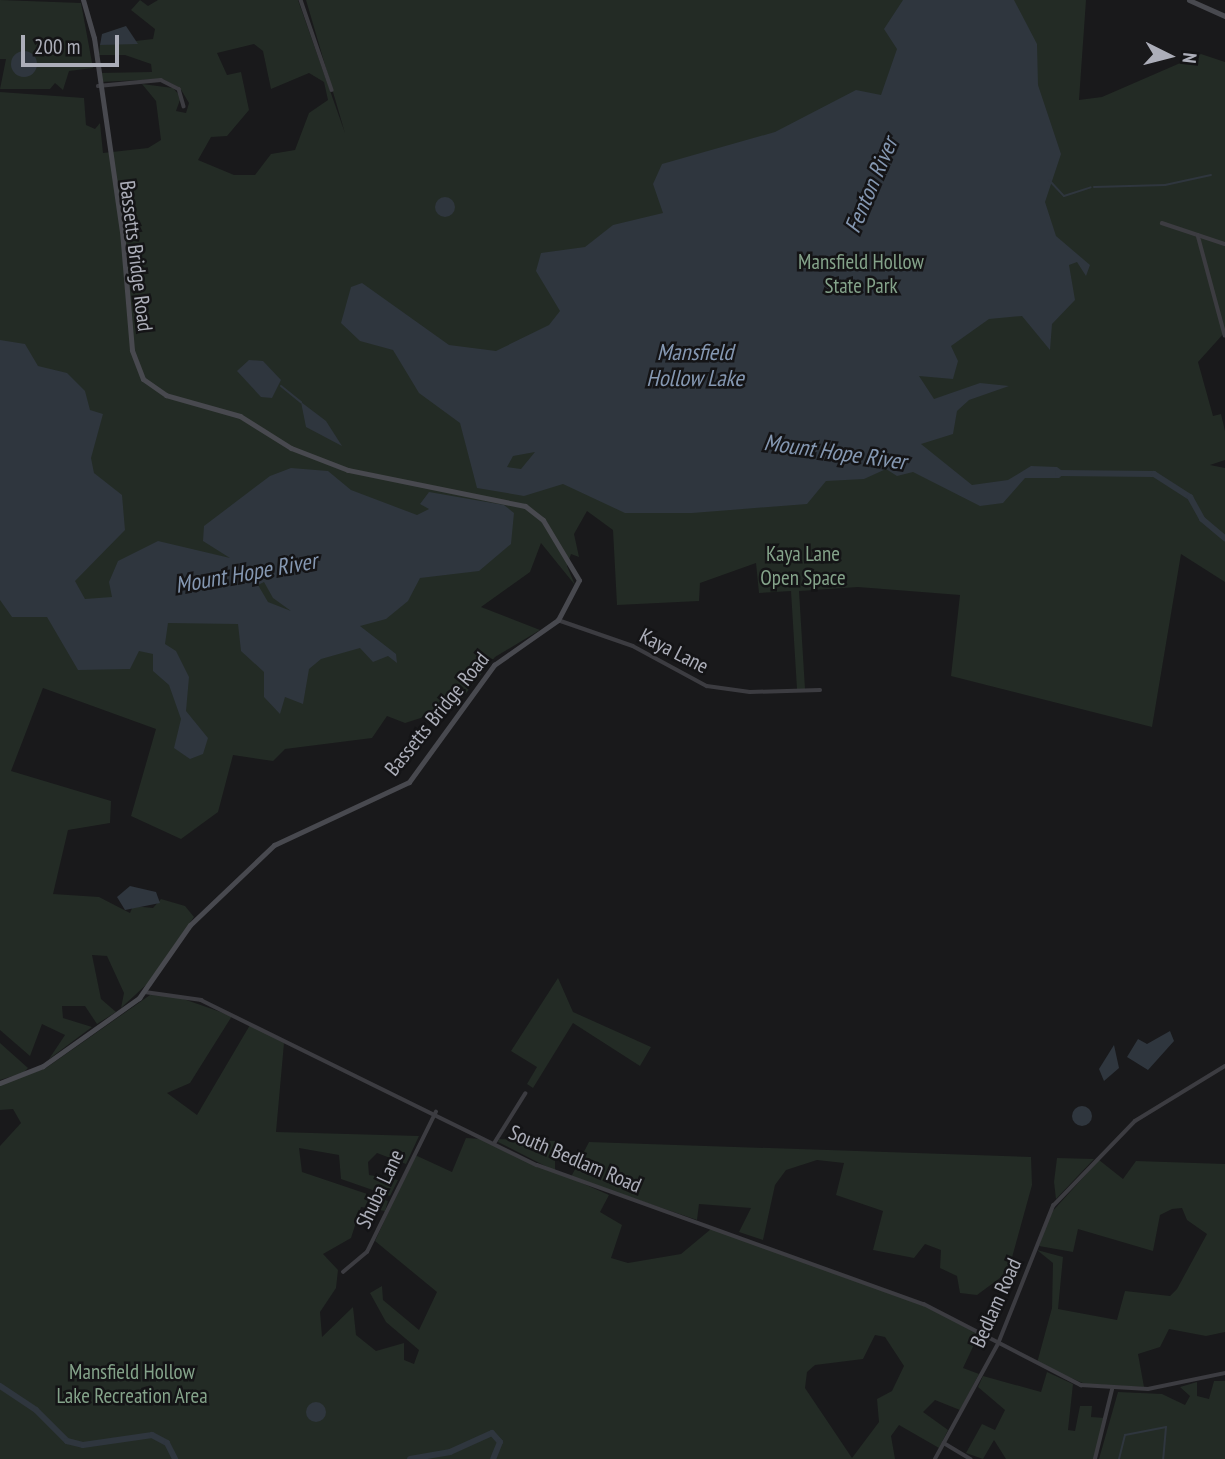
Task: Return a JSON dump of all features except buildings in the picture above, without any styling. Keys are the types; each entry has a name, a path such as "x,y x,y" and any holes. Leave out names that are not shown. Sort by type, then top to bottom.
{"street":[{"name":"Bassetts Bridge Road","path":"0,1083 43,1066 145,992 190,925 258,857 285,838 409,782 494,665 558,620 577,590 576,572 543,520 522,504 327,462 240,416 166,395 143,379 132,351 124,247 83,0"},
{"path":"301,0 331,90"},
{"path":"1189,0 1225,16"},
{"path":"98,86 161,80 179,89 184,106"},
{"path":"1163,223 1225,244"},
{"path":"1198,235 1225,335"},
{"name":"Kaya Lane","path":"558,620 633,646 707,686 750,692 820,690"},
{"name":"South Bedlam Road","path":"145,992 201,1000 562,1175 924,1304 1061,1377 1112,1390 1175,1386 1225,1373"},
{"name":"Bedlam Road","path":"935,1459 998,1343 1044,1223 1091,1165 1135,1121 1225,1066"},
{"path":"495,1142 525,1094"},
{"name":"Shuba Lane","path":"343,1272 367,1252 436,1112"},
{"path":"1095,1459 1112,1390"},
{"path":"944,1443 971,1459"}],"green space":[{"path":"0,0 81,3 93,68 69,71 63,90 55,83 50,89 0,89 6,59 0,59"},
{"name":"Mansfield Hollow State Park","path":"140,0 148,6 158,0 298,0 345,133 306,0 1086,0 1079,100 1102,97 1201,54 1225,62 1225,332 1198,362 1213,416 1221,414 1225,431 1225,460 1210,465 1225,468 1225,582 1181,554 1152,727 951,676 960,595 858,587 799,591 805,689 797,689 791,591 759,593 756,563 700,583 699,601 617,605 613,530 587,511 574,534 579,557 571,554 567,566 575,585 541,543 530,572 481,607 540,630 495,657 455,707 405,723 387,716 372,738 285,749 273,761 233,755 218,812 181,839 131,816 156,729 43,688 11,771 111,801 110,823 68,830 53,894 99,897 130,913 133,906 153,908 161,899 185,906 194,917 147,984 121,1008 124,993 107,956 92,955 101,999 116,1012 97,1024 85,1006 62,1006 63,1018 92,1027 49,1059 65,1035 42,1024 30,1056 0,1030 0,92 84,98 86,125 95,129 100,123 103,153 148,148 161,140 156,101 142,84 173,88 181,97 176,111 186,113 189,103 180,88 163,79 100,82 99,73 152,72 151,64 125,55 99,55 100,45 153,39 155,29 131,10","holes":["254,44 263,51 271,89 309,73 324,82 328,100 309,113 295,150 271,154 255,175 234,175 198,160 211,137 227,136 249,110 241,72 227,75 217,53"]},
{"path":"558,978 573,1012 651,1047 640,1066 573,1023 533,1088 527,1084 537,1067 511,1051"},
{"name":"Mansfield Hollow Lake Recreation Area","path":"150,995 175,996 232,1016 190,1083 167,1093 197,1115 250,1025 284,1043 276,1132 419,1136 406,1164 377,1153 368,1162 369,1175 398,1180 390,1196 341,1179 339,1155 299,1148 302,1172 388,1201 385,1211 361,1207 351,1238 323,1254 338,1270 336,1288 320,1312 322,1337 353,1307 356,1335 376,1351 404,1343 404,1360 414,1364 419,1350 386,1322 370,1293 382,1286 383,1300 419,1330 437,1292 375,1241 415,1155 452,1172 466,1138 482,1139 609,1195 600,1212 622,1225 611,1258 628,1263 681,1254 711,1229 747,1240 930,1308 979,1334 963,1368 979,1374 960,1410 935,1400 923,1412 948,1430 939,1448 899,1425 891,1436 895,1459 0,1459 0,1146 21,1123 13,1109 0,1110 0,1085 46,1068","holes":["875,1335 885,1337 904,1366 892,1391 877,1399 879,1422 852,1458 805,1388 807,1372 815,1365 863,1359"]},
{"path":"0,1043 28,1068 23,1073 0,1080"},
{"path":"499,1139 555,1141 555,1171 498,1142"},
{"path":"589,1142 1031,1157 1032,1185 1008,1272 977,1295 960,1293 957,1276 940,1268 941,1250 925,1244 914,1258 873,1250 883,1211 836,1195 844,1163 817,1160 786,1170 775,1185 763,1240 739,1232 751,1208 699,1204 697,1220 571,1177"},
{"path":"1057,1158 1094,1159 1056,1199 1054,1182"},
{"path":"1099,1160 1123,1179 1136,1161 1225,1164 1225,1332 1206,1336 1169,1329 1160,1347 1138,1354 1144,1387 1085,1384 1037,1363 1052,1308 1053,1263 1037,1250 1063,1257 1058,1309 1117,1320 1125,1291 1170,1296 1177,1289 1207,1234 1187,1220 1182,1208 1160,1215 1153,1251 1078,1229 1073,1252 1039,1246 1050,1214"},
{"path":"1047,1372 1073,1384 1068,1430 1075,1431 1080,1406 1092,1406 1091,1417 1105,1418 1094,1459 1006,1459 994,1440 983,1459 966,1453 982,1424 995,1430 1005,1410 978,1387 983,1376 1041,1392"},
{"path":"1214,1381 1225,1381 1225,1459 1099,1459 1118,1392 1162,1394 1185,1405 1190,1396 1180,1387 1197,1382 1197,1396 1209,1399"}],"water":[{"name":"Mansfield Hollow Lake","path":"903,0 1014,0 1037,44 1038,85 1061,154 1045,202 1056,236 1090,265 1086,276 1077,262 1069,265 1075,300 1052,324 1050,350 1022,316 989,319 951,346 958,361 953,379 919,376 934,399 980,383 1009,386 969,400 957,411 953,434 921,444 972,485 1008,480 1031,466 1057,467 1065,473 1059,478 1025,478 1003,503 980,506 913,472 897,476 886,469 864,479 826,481 807,504 692,513 625,513 563,484 524,496 477,488 460,423 419,393 393,350 360,341 341,323 351,287 362,283 449,345 496,351 549,325 560,311 536,271 541,253 585,247 613,225 663,213 653,184 662,164 775,132 856,90 881,95 897,49 884,29","holes":["535,452 521,469 507,467 513,456"]},
{"path":"126,26 138,44 100,45 102,34"},
{"path":"24,51 33,55 37,64 33,73 24,77 15,73 11,64 15,55"},
{"path":"441,197 449,197 455,207 449,217 441,217 435,211 435,203"},
{"path":"0,340 25,344 38,366 67,373 85,391 90,410 103,414 91,458 94,473 122,495 125,530 75,581 85,599 112,597 109,582 118,561 158,541 230,558 203,541 204,526 270,476 291,468 328,471 351,490 417,515 429,509 420,504 429,492 504,505 514,513 511,544 479,571 420,578 408,601 386,619 360,626 396,654 397,663 388,656 373,662 360,648 321,659 309,669 303,704 285,697 280,714 264,697 264,672 241,651 238,624 168,623 165,644 176,651 189,677 186,711 208,738 203,754 190,759 174,748 181,719 169,685 153,671 153,654 139,651 130,669 78,670 47,617 12,617 0,600","holes":["264,582 273,598 291,611 268,602 258,585"]},
{"path":"249,360 263,361 281,380 272,398 261,397 237,371"},
{"path":"301,402 326,421 342,446 306,427"},
{"path":"130,886 156,892 160,903 125,910 117,897"},
{"path":"1170,1031 1174,1041 1148,1070 1127,1057 1138,1039 1147,1044"},
{"path":"1114,1045 1119,1068 1104,1081 1099,1069"},
{"path":"1082,1106 1089,1109 1092,1116 1089,1123 1082,1126 1075,1123 1072,1116 1075,1109"},
{"path":"316,1402 323,1405 326,1412 323,1419 316,1422 309,1419 306,1412 309,1405"}],"waterway":[{"path":"1094,187 1165,185 1211,175"},
{"path":"1049,180 1064,196 1091,187"},
{"path":"281,386 301,402"},
{"name":"Mount Hope River","path":"1058,473 1154,474 1190,497 1202,519 1225,538"},
{"path":"0,1386 36,1410 67,1441 83,1445 152,1435 167,1443 175,1459"},
{"path":"1119,1459 1125,1435 1166,1427 1163,1459"},
{"path":"410,1459 450,1452 492,1433 500,1442 493,1459"}],"water label":[{"name":"Fenton River","path":"871,185"}],"park label":[{"name":"Kaya Lane Open Space","path":"803,566"}]}
